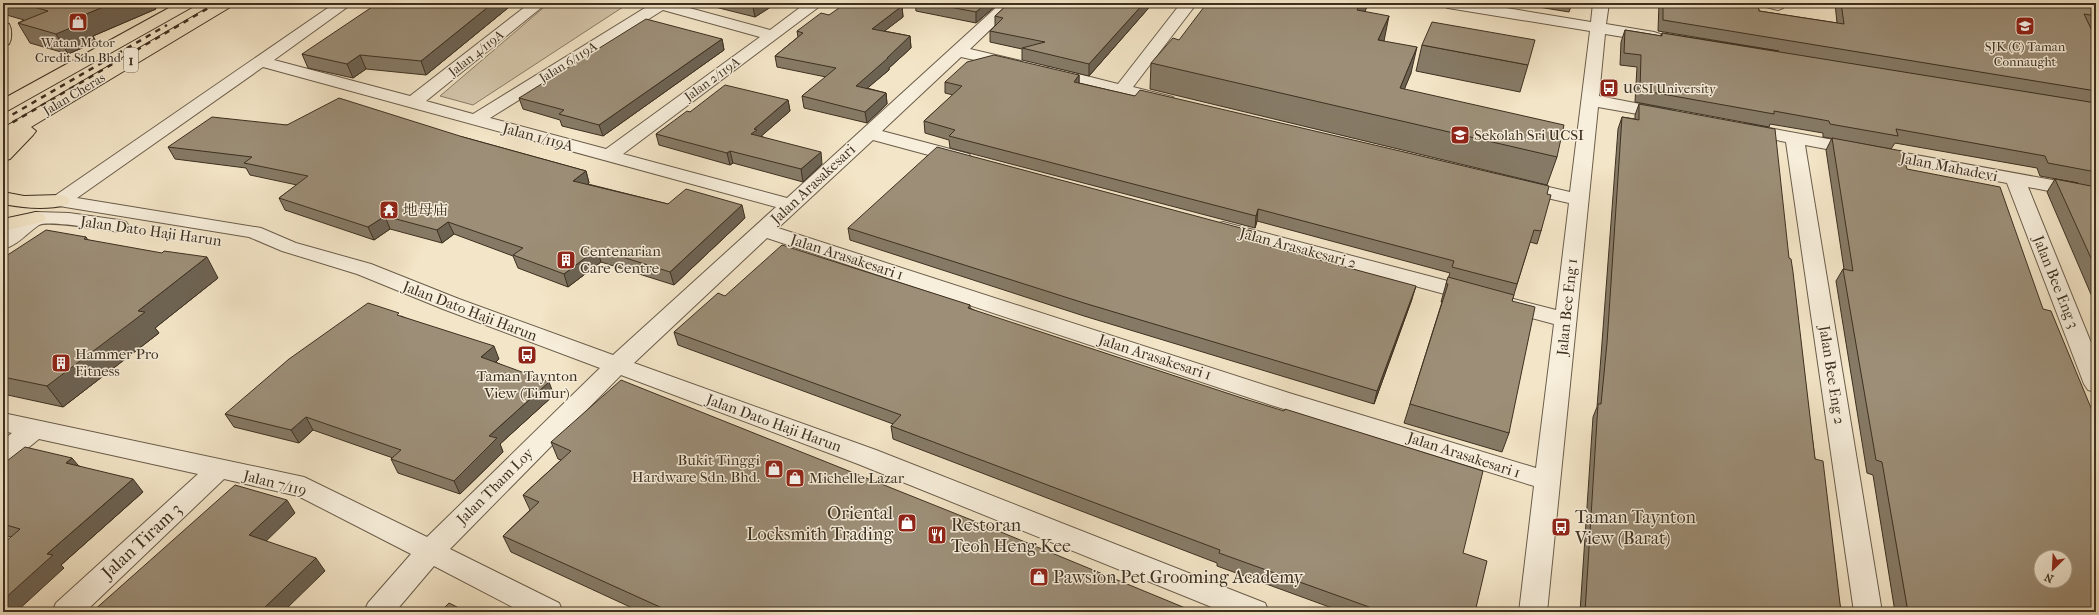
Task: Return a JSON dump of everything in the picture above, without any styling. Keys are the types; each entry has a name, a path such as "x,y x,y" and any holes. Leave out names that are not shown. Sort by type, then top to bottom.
{"highway":[{"name":"Jalan Cheras","path":"3,106 189,3"},
{"name":"Jalan Cheras","path":"3,136 227,3"},
{"path":"3,27 3,41"},
{"path":"3,99 46,82"},
{"path":"3,148 77,92"},
{"path":"3,154 27,131"},
{"path":"3,198 24,202 60,201"},
{"path":"3,225 36,218"}],"street":[{"path":"60,201 259,61 345,3"},
{"name":"Jalan 4/119A","path":"412,103 539,3"},
{"name":"Jalan 2/119A","path":"608,156 816,3"},
{"name":"Jalan Arasakesari","path":"617,365 1010,3"},
{"path":"1122,90 1189,3"},
{"path":"1448,3 1667,39"},
{"name":"Jalan Bee Eng 1","path":"1533,612 1601,3"},
{"path":"657,4 772,35"},
{"name":"Jalan 6/119A","path":"475,120 657,4"},
{"path":"958,51 1034,68 1185,106"},
{"path":"286,69 305,56"},
{"name":"Jalan 1/119A","path":"259,61 791,205"},
{"path":"1590,100 1685,118"},
{"name":"Jalan Mahadevi","path":"1732,126 2096,194"},
{"path":"869,133 977,161"},
{"name":"Jalan Bee Eng 2","path":"1795,138 1868,612"},
{"name":"Jalan Bee Eng 3","path":"2015,179 2096,384"},
{"path":"1502,182 1579,200"},
{"name":"Jalan Dato Haji Harun","path":"60,201 254,232 289,247 364,270 451,304 866,457 1255,612"},
{"path":"3,243 36,218"},
{"name":"Jalan Dato Haji Harun","path":"36,218 69,219 239,244 289,247"},
{"name":"Jalan Arasakesari 2","path":"1204,223 1566,320"},
{"name":"Jalan Arasakesari 1","path":"764,230 1280,398 1548,481"},
{"name":"Jalan Tham Loy","path":"378,612 429,552 617,365"},
{"name":"Jalan 7/119","path":"3,422 304,488 549,612"},
{"path":"3,454 35,428"},
{"name":"Jalan Tiram 3","path":"66,612 218,470"}],"shaded area":[{"path":"549,3 618,3 626,5 473,105 440,96"}],"building":[{"path":"21,3 113,3 74,19 85,22 56,34 18,23 48,11"},
{"path":"378,3 493,3 421,61 360,55 347,64 302,54"},
{"path":"739,3 759,3 753,7"},
{"path":"846,3 889,3 902,6 872,29 910,36 856,86 886,93 865,112 802,96 836,68 775,56 803,33 797,31 821,13 829,15"},
{"path":"929,3 987,3 976,12"},
{"path":"1009,3 1144,3 1089,64 1022,48 1045,42 990,31 1003,18 995,16"},
{"path":"1207,3 1361,3 1357,10 1389,16 1378,40 1417,47 1400,88 1564,125 1557,157 1151,63 1173,38 1179,40"},
{"path":"1663,3 1758,3 1759,11 1844,24 1841,3 2096,3 2096,16 2084,14 2096,39 2096,91 1663,20"},
{"path":"646,19 722,39 599,125 559,114 564,110 519,98"},
{"path":"1432,22 1535,40 1528,65 1422,45"},
{"path":"1625,30 1662,36 1662,33 2096,103 2096,172 2048,163 2045,156 1896,129 1898,136 1830,124 1829,121 1774,111 1774,114 1640,90 1641,55 1624,53"},
{"path":"994,55 1079,75 1074,82 1135,96 1140,90 1549,186 1547,194 1551,195 1541,231 1534,230 1517,284 1452,267 1454,261 1258,209 1256,216 949,136 955,130 924,121 962,86 945,82 967,62"},
{"path":"725,85 788,100 754,129 757,130 751,134 821,152 801,169 730,151 727,153 656,134 687,111 690,112"},
{"path":"339,98 463,137 586,171 573,181 668,204 686,189 742,205 670,272 597,249 564,274 513,255 523,248 448,222 437,230 385,216 368,227 279,198 308,176 244,163 252,157 168,147 212,117 287,125"},
{"path":"1639,104 1775,129 1789,258 1791,259 1793,272 1815,459 1823,461 1841,612 1585,612 1598,404 1601,404 1607,343 1622,117 1639,120"},
{"path":"1832,138 1902,151 1907,169 2000,187 2043,309 2051,311 2096,420 2096,612 1908,612 1882,462 1876,460 1843,269 1853,271"},
{"path":"937,147 1252,231 1249,241 1416,286 1377,391 1084,303 848,228"},
{"path":"2055,179 2096,187 2096,269"},
{"path":"46,230 86,237 84,239 162,253 164,251 207,257 138,311 145,312 47,386 3,377 3,258"},
{"path":"782,245 970,305 968,308 1245,399 1284,411 1285,409 1483,471 1463,553 1487,561 1475,612 1383,612 1219,553 1220,550 891,426 901,415 674,332 718,293 725,296"},
{"path":"1448,277 1514,295 1512,301 1535,307 1509,433 1410,404 1448,284 1446,284"},
{"path":"368,303 399,313 397,315 494,346 481,357 549,382 489,436 497,438 454,481 391,459 401,450 306,417 291,430 225,414 289,359"},
{"path":"621,380 979,523 1195,612 671,612 503,536 539,502 523,495 571,451 551,442"},
{"path":"25,447 72,458 66,463 133,479 47,554 53,555 3,600 3,544 20,529 3,524 3,464"},
{"path":"235,485 287,500 249,535 316,558 260,612 92,612"},
{"path":"449,603 467,612 440,612"}],"railway":[{"path":"3,128 217,3"},
{"path":"3,120 167,25"}],"place":[{"name":"Watan Motor Credit Sdn Bhd","path":"78,22"},
{"name":"SJK (C) Taman Connaught","path":"2025,26"},
{"name":"UCSI University","path":"1609,88"},
{"name":"Sekolah Sri UCSI","path":"1460,135"},
{"name":"地母庙","path":"389,210"},
{"name":"Centenarian Care Centre","path":"566,260"},
{"name":"Taman Taynton View (Timur)","path":"527,355"},
{"name":"Hammer Pro Fitness","path":"61,363"},
{"name":"Bukit Tinggi Hardware Sdn. Bhd.","path":"774,469"},
{"name":"Michelle Lazar","path":"795,478"},
{"name":"Oriental Locksmith Trading","path":"907,523"},
{"name":"Taman Taynton View (Barat)","path":"1561,527"},
{"name":"Restoran Teoh Heng Kee","path":"937,535"},
{"name":"Pawsion Pet Grooming Academy","path":"1039,577"}]}
